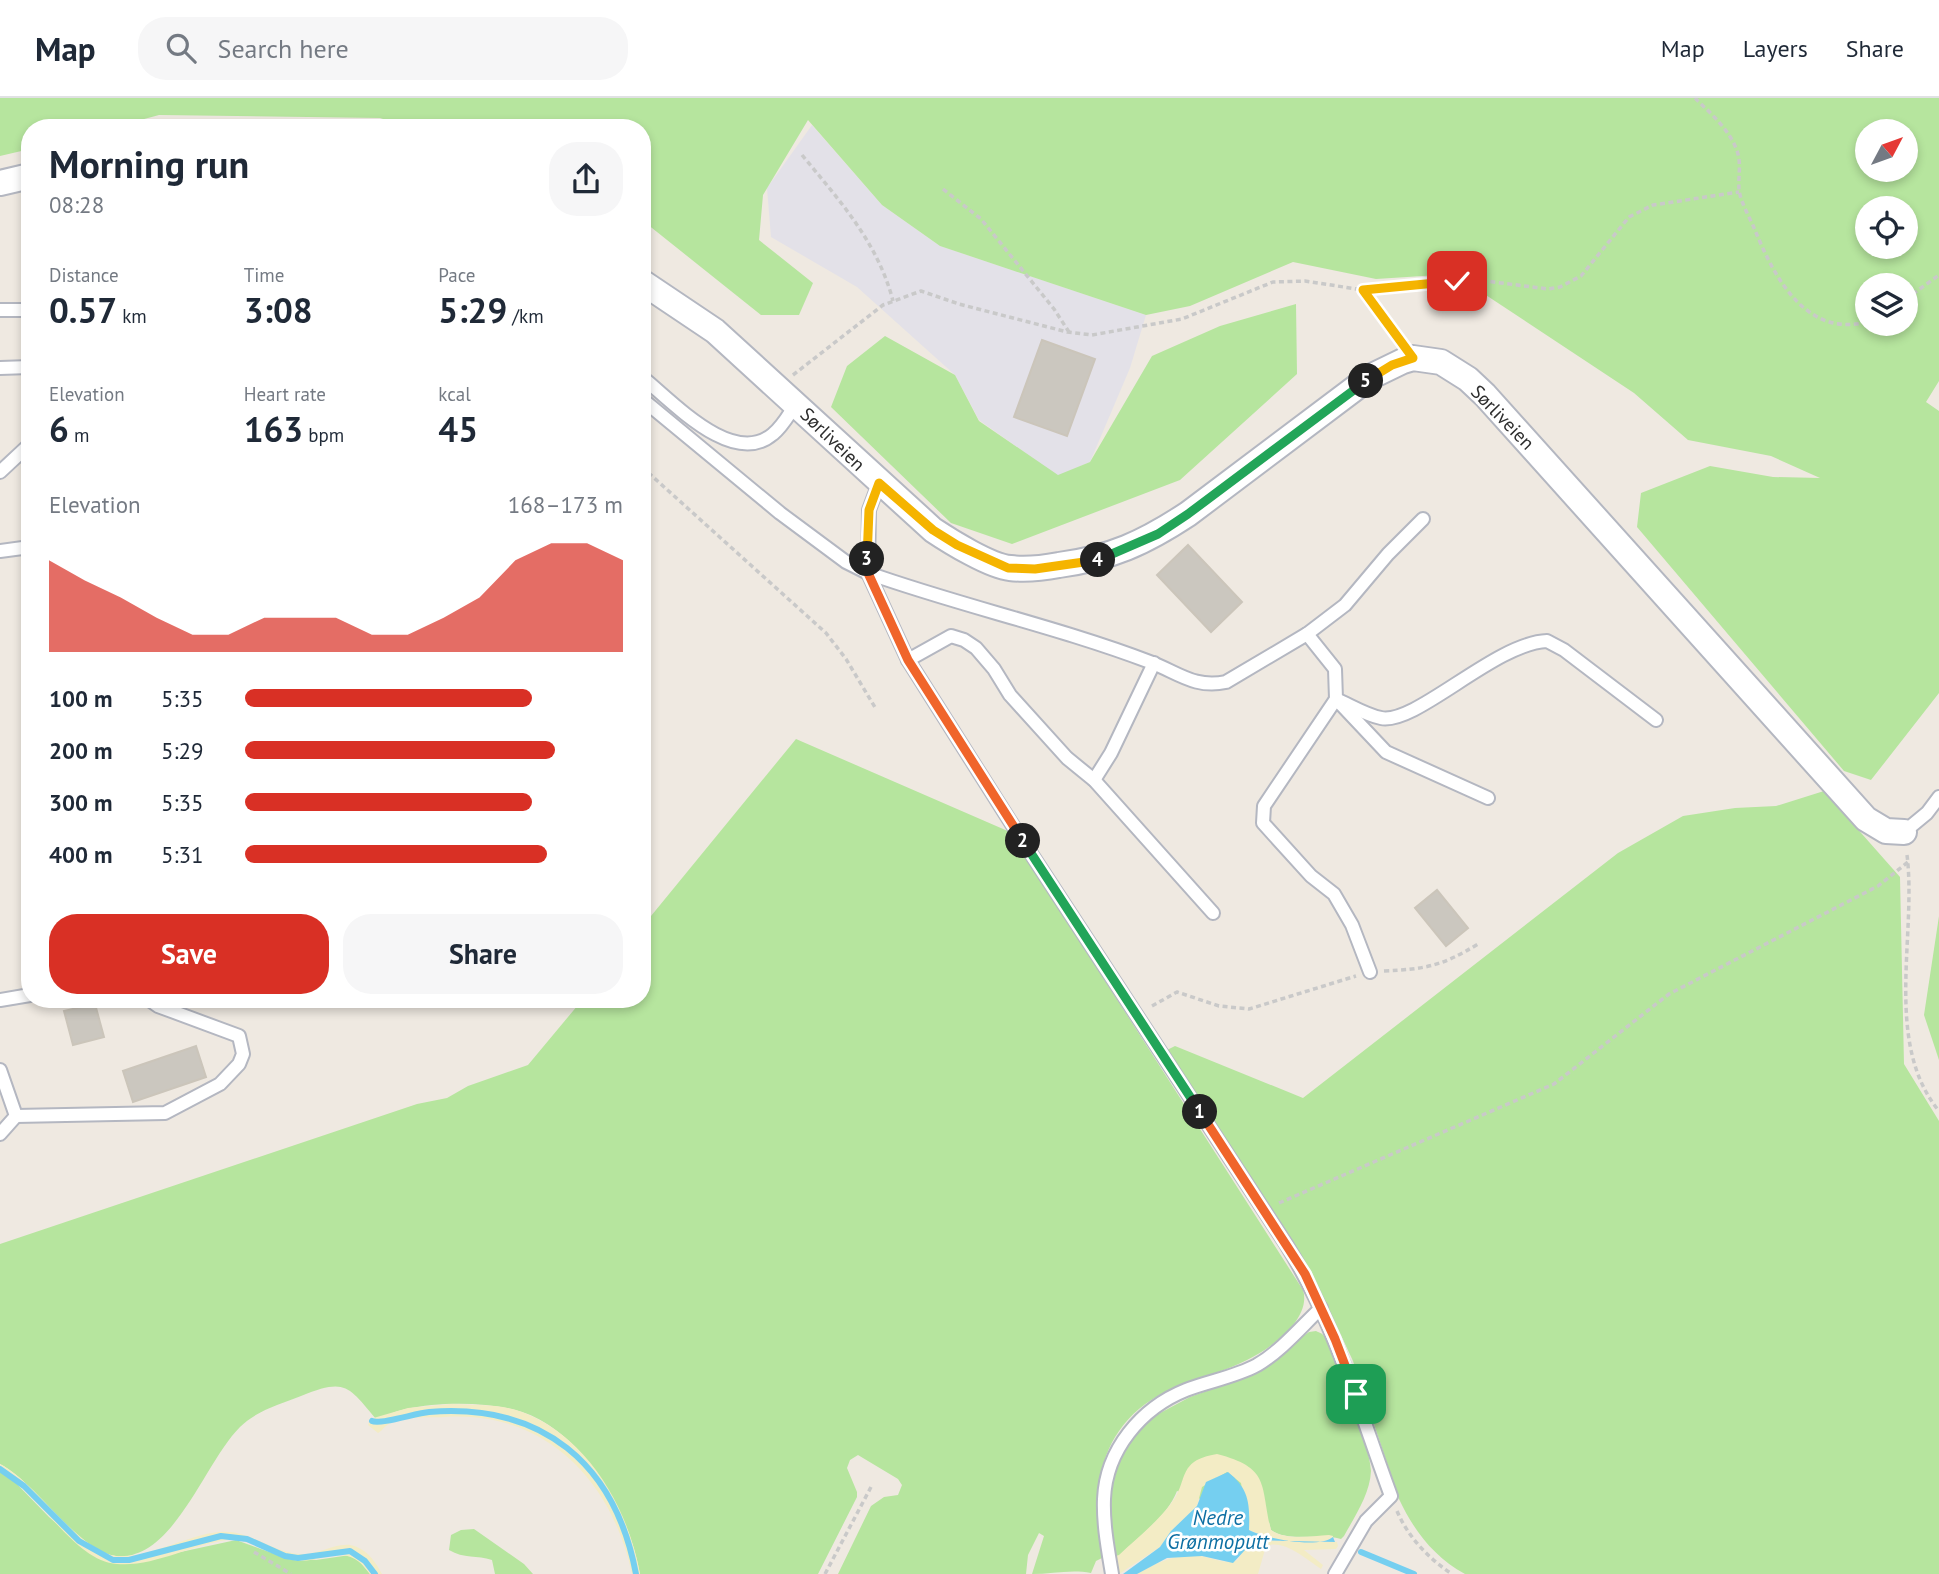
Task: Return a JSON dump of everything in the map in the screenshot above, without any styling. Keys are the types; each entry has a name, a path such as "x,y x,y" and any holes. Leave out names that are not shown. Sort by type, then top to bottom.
{"street":[{"path":"0,183 21,178"},
{"name":"Sørliveien","path":"651,288 715,331 933,530 957,545 1008,568 1035,569 1096,560 1158,534 1370,377 1413,358 1441,362 1468,379 1485,395 1866,819 1886,831 1905,832"}],"lane":[{"path":"0,310 21,310"},
{"path":"0,368 21,367"},
{"path":"651,384 714,434 732,443 750,444 771,436 796,404"},
{"path":"651,406 780,513 846,562 868,573 1084,638 1154,663 1191,682 1212,685 1226,682 1307,634 1345,605 1388,554 1423,519"},
{"path":"0,472 21,452"},
{"path":"879,483 869,510 868,573 908,660 1305,1274 1321,1308 1353,1385 1391,1496 1366,1521 1335,1574"},
{"path":"0,551 21,548"},
{"path":"1307,634 1335,668 1336,699 1264,806 1263,823 1311,876 1334,894 1352,925 1370,972"},
{"path":"908,660 951,636 964,640 985,659 1010,695 1067,758 1094,780 1213,913"},
{"path":"1336,699 1383,719 1405,713 1434,698 1493,659 1531,644 1547,641 1564,650 1656,720"},
{"path":"1094,780 1111,753 1154,663"},
{"path":"1336,699 1385,752 1488,799"},
{"path":"1905,832 1927,813 1939,797"},
{"path":"0,1000 21,996"},
{"path":"0,1134 16,1116 165,1113 213,1090 239,1064 243,1055 239,1036 163,1008"},
{"path":"0,1070 16,1116"},
{"path":"1112,1574 1106,1529 1105,1486 1114,1457 1131,1429 1168,1399 1261,1363 1321,1308"}],"path":[{"path":"1695,98 1717,119 1736,148 1740,162 1739,192 1773,271 1798,303 1833,323 1846,326 1855,324"},
{"path":"802,155 856,221 885,274 893,301"},
{"path":"943,188 981,219 1054,309 1069,332"},
{"path":"777,386 883,305 921,290 960,304 1069,332 1092,335 1182,319 1273,282 1305,281 1363,290 1457,281 1486,281 1548,289 1560,287 1581,276 1629,217 1653,205 1739,192"},
{"path":"1918,290 1939,275"},
{"path":"1363,290 1413,358"},
{"path":"651,475 826,633 846,659 876,709"},
{"path":"1905,832 1908,862 1906,997 1911,1055 1919,1078 1939,1111"},
{"path":"1264,1210 1554,1084 1669,994 1878,886 1908,862"},
{"path":"1152,1006 1177,992 1219,1006 1249,1009 1370,972 1422,968 1450,961 1478,944"},
{"path":"825,1574 871,1487"},
{"path":"1391,1496 1400,1518 1416,1542 1452,1574"},
{"path":"254,1552 290,1574"}],"shaded area":[{"path":"812,125 882,205 940,246 1146,315 1130,368 1090,462 1058,476 979,420 955,375 857,287 771,237 767,188"}],"green space":[{"path":"0,98 1939,98 1939,381 1926,402 1939,411 1939,693 1871,780 1844,771 1637,527 1641,493 1710,466 1773,477 1820,478 1771,456 1688,440 1634,393 1454,274 1376,279 1293,262 1190,306 1146,315 940,246 882,205 808,120 763,195 759,240 813,283 799,315 761,315 651,227 651,119 383,119 159,115 144,119 21,119 21,151 0,156"},
{"path":"1296,304 1297,374 1180,480 1012,544 951,523 831,407 847,366 885,336 955,375 979,421 1058,475 1090,462 1152,356 1220,326"},
{"path":"796,739 1010,832 1303,1290 1301,1312 1277,1341 1247,1360 1164,1392 1139,1409 1124,1424 1105,1459 1100,1478 1098,1517 1102,1558 1096,1561 1091,1573 1032,1574 1044,1536 1039,1533 1028,1555 1026,1574 838,1574 871,1506 884,1497 898,1495 902,1485 898,1479 858,1455 850,1460 847,1468 857,1497 818,1574 640,1574 625,1523 613,1498 579,1451 537,1418 512,1409 459,1404 418,1407 376,1419 352,1392 337,1387 316,1390 261,1412 246,1421 227,1443 171,1527 154,1543 136,1554 116,1556 87,1543 14,1473 0,1464 0,1244 417,1104 447,1098 468,1086 528,1065 576,1008 651,1008 651,916"},
{"path":"1824,791 1900,877 1904,1064 1939,1121 1939,1574 1465,1574 1434,1551 1405,1511 1353,1361 1311,1271 1167,1050 1175,1046 1303,1098 1618,853 1683,816 1735,808 1776,806"},
{"path":"1939,916 1939,1060 1924,1015"},
{"path":"1316,1331 1325,1337 1338,1362 1370,1460 1368,1488 1344,1536 1341,1539 1279,1534 1271,1530 1269,1522 1177,1491 1160,1518 1116,1556 1110,1511 1113,1476 1127,1446 1147,1420 1190,1397 1243,1378 1309,1332"},
{"path":"0,1472 12,1479 91,1554 130,1563 236,1540 272,1553 316,1560 350,1555 370,1574 0,1574"},
{"path":"474,1529 524,1564 533,1574 495,1574 492,1560 460,1555 449,1550 451,1535 461,1530"}],"sand":[{"path":"451,1404 516,1410 563,1435 599,1475 614,1498 634,1548 640,1574 632,1574 622,1540 608,1509 590,1481 568,1458 543,1439 513,1425 480,1418 398,1420 378,1433 368,1425 370,1419 408,1408"},
{"path":"1217,1454 1247,1465 1255,1472 1263,1490 1271,1530 1284,1536 1329,1535 1333,1536 1333,1539 1312,1543 1290,1542 1249,1530 1241,1483 1227,1472 1202,1487 1197,1506 1171,1531 1160,1547 1119,1574 1116,1556 1170,1505 1189,1467 1204,1457"},
{"path":"0,1464 14,1473 87,1542 116,1556 141,1554 206,1534 230,1532 300,1554 350,1545 369,1555 382,1574 370,1574 351,1557 342,1555 300,1561 235,1540 213,1543 145,1562 117,1564 101,1560 71,1538 28,1494 0,1472"},
{"path":"1248,1540 1337,1542 1338,1546 1336,1549 1304,1550 1323,1565 1321,1569 1295,1551 1273,1545 1266,1546 1258,1574 1137,1574 1175,1557 1200,1556 1223,1561 1238,1560"}],"water":[{"name":"Nedre Grønmoputt","path":"1228,1472 1240,1484 1247,1497 1249,1530 1289,1541 1248,1540 1245,1550 1233,1563 1202,1556 1167,1558 1137,1574 1123,1574 1160,1547 1171,1531 1197,1506 1206,1482"}],"building":[{"path":"1042,340 1095,359 1067,436 1014,417"},
{"path":"1188,545 1242,602 1211,632 1157,575"},
{"path":"1437,890 1468,928 1446,946 1415,908"},
{"path":"96,1008 104,1037 73,1045 64,1011"},
{"path":"196,1046 206,1077 133,1102 123,1071"}],"waterway":[{"path":"372,1421 429,1412 469,1412 506,1418 539,1430 567,1448 591,1472 611,1501 626,1535 636,1574"},
{"path":"0,1469 24,1486 79,1541 113,1560 129,1560 221,1536 247,1539 285,1556 298,1558 350,1551 365,1561 375,1574"},
{"path":"1361,1552 1414,1574"}],"route":[{"path":"1356,1394 1335,1339 1305,1274 908,660 868,573 869,510 879,483 933,530 957,545 1008,568 1035,569 1096,560 1130,547 1158,534 1188,514 1370,377 1413,358 1363,290 1457,281"}]}
